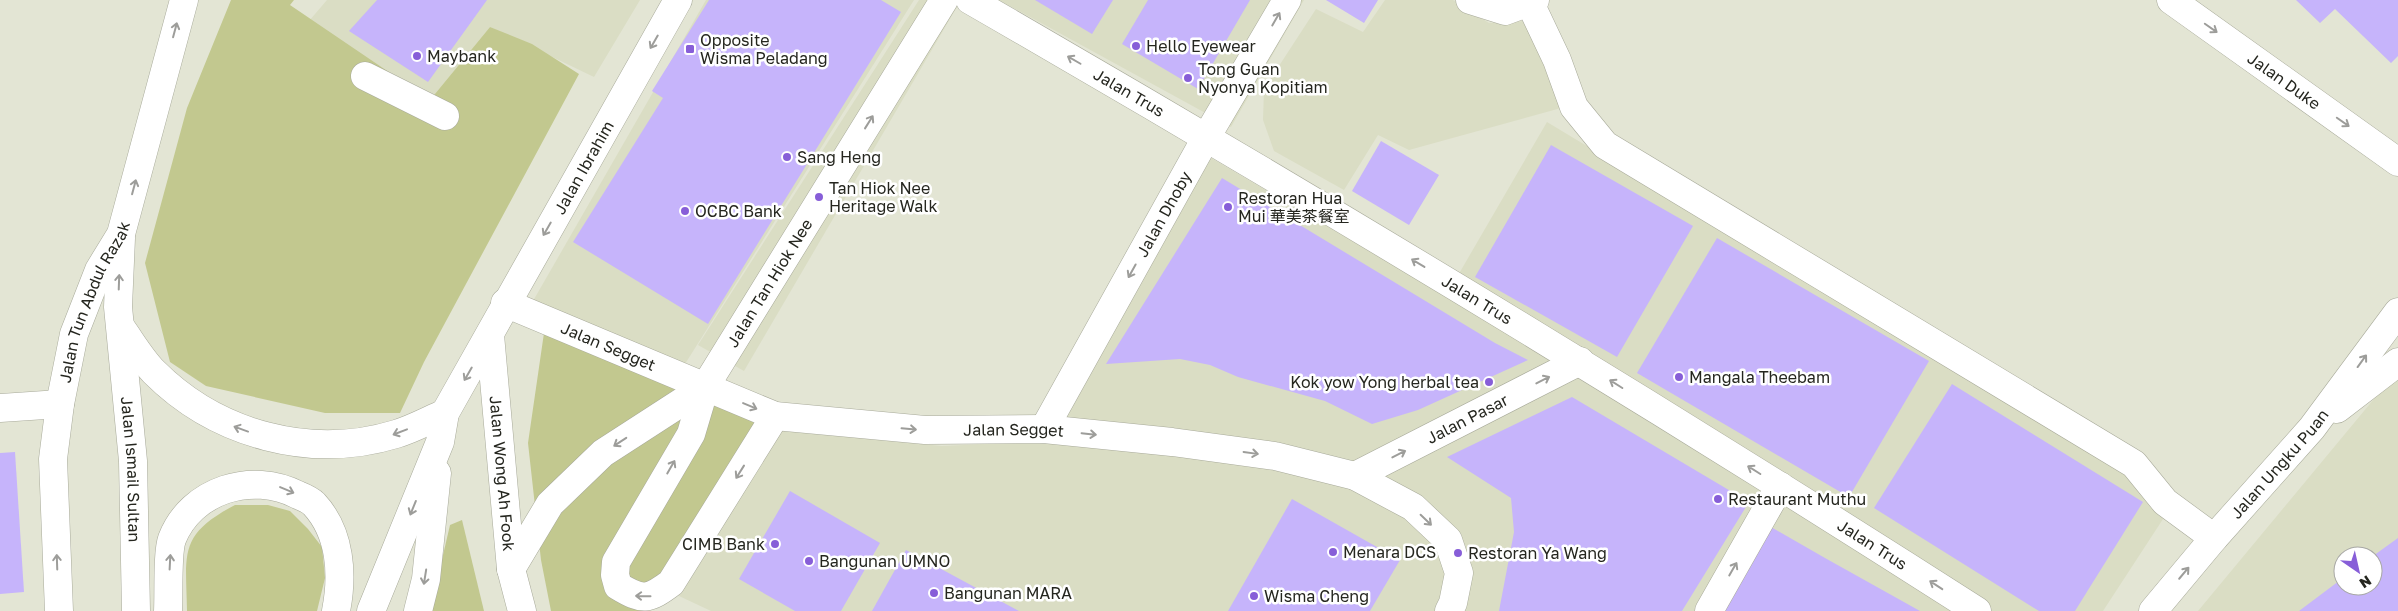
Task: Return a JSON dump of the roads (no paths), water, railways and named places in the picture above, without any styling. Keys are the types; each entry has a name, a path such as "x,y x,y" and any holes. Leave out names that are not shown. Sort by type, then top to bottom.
{"street":[{"name":"Jalan Tun Abdul Razak","path":"59,611 53,459 60,404 74,334 99,270 121,234 184,0"},
{"name":"Jalan Ibrahim","path":"445,413 490,334 505,303 678,0"},
{"name":"Jalan Tan Hiok Nee","path":"705,387 944,0"},
{"name":"Jalan Trus","path":"970,0 1207,136 1580,361 1977,611"},
{"name":"Jalan Dhoby","path":"1044,429 1207,136 1286,0"},
{"path":"1470,0 1505,11 1532,1 1557,60 1574,107 1605,145 2134,464 2165,502 2214,538"},
{"name":"Jalan Duke","path":"2171,0 2398,162"},
{"path":"365,76 444,116"},
{"name":"Jalan Ismail Sultan","path":"121,234 118,307 122,329 133,461 136,611"},
{"name":"Jalan Segget","path":"505,303 775,416 925,430 1044,429 1172,442 1275,456 1355,476 1413,506 1448,540 1458,573 1454,603 1449,611"},
{"name":"Jalan Ungku Puan","path":"2153,611 2214,538 2312,428 2398,312"},
{"path":"122,329 153,371 187,400 240,430 292,443 345,445 397,434 445,413"},
{"name":"Jalan Wong Ah Fook","path":"490,334 511,569 522,611"},
{"name":"Jalan Pasar","path":"1355,476 1580,361"},
{"path":"2312,428 2398,362"},
{"path":"705,387 690,434 616,562 615,575 618,586 636,597 652,597 671,583 775,416"},
{"path":"511,569 550,504 603,453 705,387"},
{"path":"0,408 60,404"},
{"path":"418,611 426,579 440,442 445,413"},
{"path":"371,611 440,442"},
{"path":"168,611 171,541 185,514 219,491 256,483 283,487 314,503 334,536 341,584 336,611"},
{"path":"1709,611 1780,486"}],"place":[{"name":"Hello Eyewear","path":"1136,46"},
{"name":"Opposite Wisma Peladang","path":"690,49"},
{"name":"Maybank","path":"417,56"},
{"name":"Tong Guan Nyonya Kopitiam","path":"1188,78"},
{"name":"Sang Heng","path":"787,157"},
{"name":"Tan Hiok Nee Heritage Walk","path":"819,197"},
{"name":"Restoran Hua Mui 華美茶餐室","path":"1228,207"},
{"name":"OCBC Bank","path":"685,211"},
{"name":"Mangala Theebam","path":"1679,377"},
{"name":"Kok yow Yong herbal tea","path":"1489,382"},
{"name":"Restaurant Muthu","path":"1718,499"},
{"name":"CIMB Bank","path":"775,544"},
{"name":"Menara DCS","path":"1333,552"},
{"name":"Restoran Ya Wang","path":"1458,553"},
{"name":"Bangunan UMNO","path":"809,561"},
{"name":"Bangunan MARA","path":"934,593"},
{"name":"Wisma Cheng","path":"1254,596"}]}
